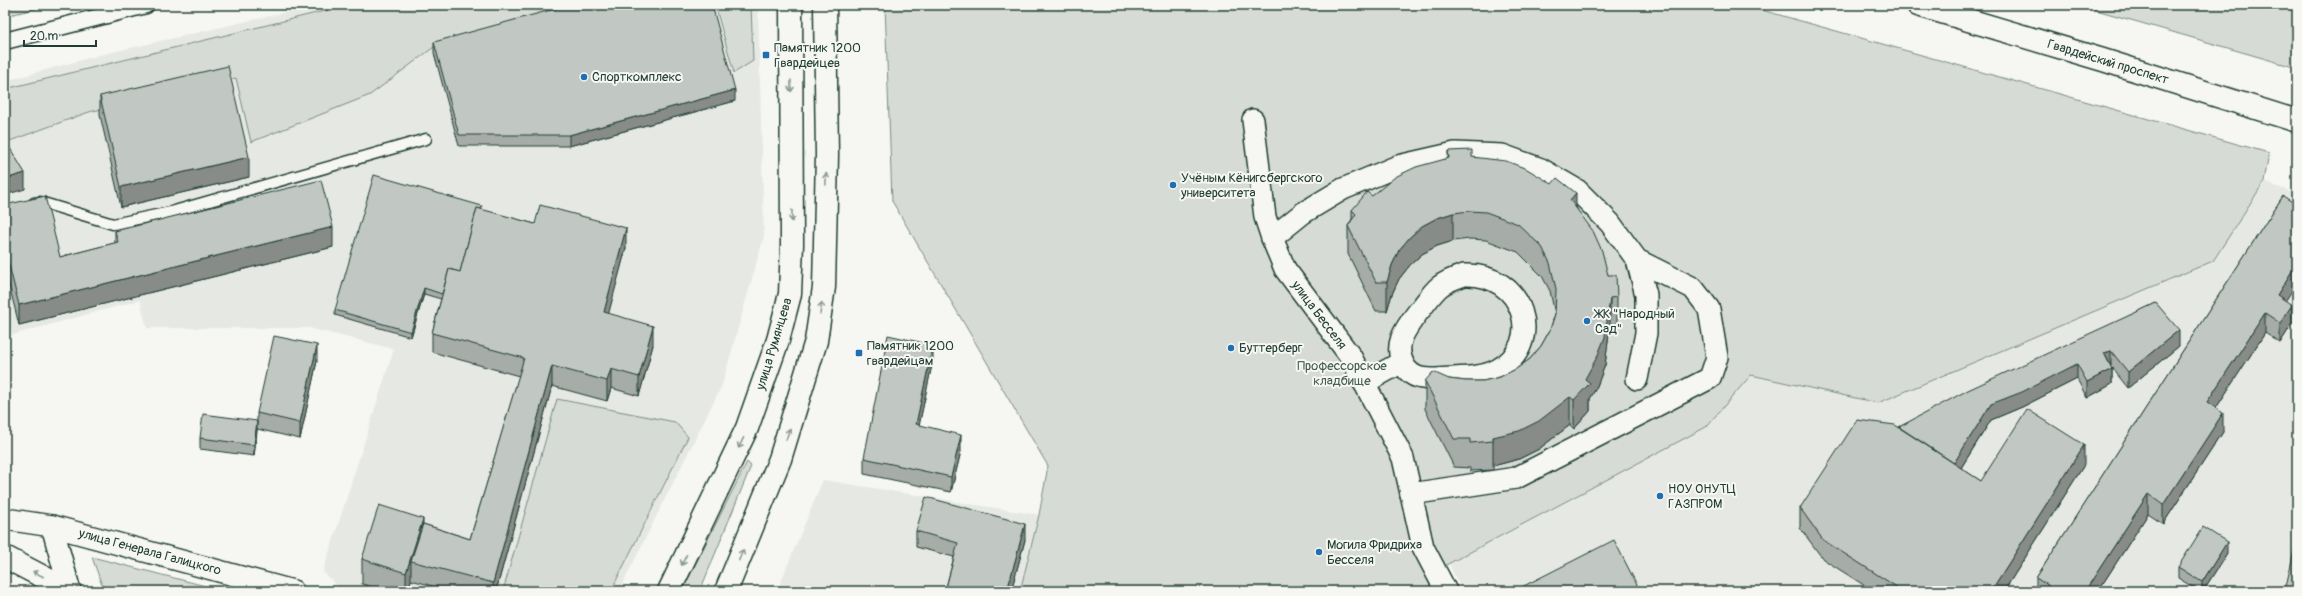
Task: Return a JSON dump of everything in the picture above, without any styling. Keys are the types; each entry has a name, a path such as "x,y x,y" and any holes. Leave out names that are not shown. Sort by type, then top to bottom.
{"main road":[{"name":"улица Румянцева","path":"669,591 748,428 778,340 790,294 792,244 791,5"},
{"path":"726,591 780,459 816,341 825,280 827,155 825,5"},
{"name":"Гвардейский проспект","path":"1918,5 2103,60 2297,121"},
{"path":"5,557 70,591"}],"street":[{"path":"5,41 146,5"},
{"name":"улица Бесселя","path":"1253,120 1265,217 1272,238 1285,269 1351,357 1403,458 1423,547 1446,591"},
{"path":"1272,238 1303,213 1343,189 1398,166 1455,153 1502,155 1541,169 1577,190 1610,223 1637,260 1646,294 1646,333 1636,379"},
{"path":"1411,494 1516,478 1710,378 1717,357 1709,309 1693,288 1637,260"},
{"path":"1464,275 1489,277 1510,291 1518,301 1524,327 1522,340 1516,352 1508,362 1498,370 1486,375 1423,380 1407,370 1402,362 1400,347 1403,333 1430,296 1440,286 1452,279 1464,275"},
{"path":"1364,383 1402,362"},
{"name":"улица Генерала Галицкого","path":"5,519 52,526 293,591"},
{"path":"52,526 70,591"}],"lane":[{"path":"26,205 40,202 113,224 171,212 426,139"}],"shaded area":[{"path":"318,5 758,5 764,236 722,385 619,591 343,591 323,572 394,349 309,328 147,328 140,300 12,335 5,311 5,81 100,55"},
{"path":"2264,182 2297,194 2297,591 1462,591 1449,564 1706,427 1751,375 1878,403 2213,261"},
{"path":"823,480 1039,515 1020,591 1011,591 958,559 949,591 777,591"}],"green space":[{"path":"5,5 52,5 5,16"},
{"path":"349,5 586,5 438,44 370,95 251,142 236,78 89,112 7,142 5,139 5,89"},
{"path":"715,5 751,5 753,61 734,73"},
{"name":"Профессорское кладбище","path":"885,5 1744,5 2269,153 2264,182 2213,261 1878,403 1751,375 1706,427 1429,574 1437,591 1020,591 1039,515 1048,466 892,201"},
{"path":"2079,5 2297,5 2297,68"},
{"path":"557,399 675,422 688,437 611,591 503,591"},
{"path":"747,462 751,466 700,591 682,591"},
{"path":"92,557 225,591 104,591"}],"building":[{"name":"Спорткомплекс","path":"569,5 712,5 735,90 569,135 459,135 434,42"},
{"path":"228,66 249,157 121,187 100,96"},
{"path":"5,140 25,173 5,179"},
{"name":"ЖК \"Народный Сад\"","path":"1472,150 1472,157 1506,161 1527,169 1552,184 1557,178 1576,193 1570,200 1593,231 1602,251 1608,275 1616,275 1617,297 1610,298 1605,337 1597,357 1585,379 1590,383 1574,400 1570,397 1539,421 1519,431 1493,437 1493,441 1470,443 1470,439 1454,439 1425,381 1433,372 1449,379 1483,381 1500,377 1516,369 1530,359 1541,346 1550,330 1555,314 1556,289 1550,263 1542,247 1518,224 1486,212 1470,211 1453,213 1437,218 1422,226 1399,250 1392,265 1387,282 1376,282 1348,226 1356,214 1352,210 1367,192 1372,196 1395,177 1416,167 1449,158 1448,151"},
{"path":"374,175 482,206 481,209 477,208 460,272 449,269 442,294 424,288 411,332 335,310"},
{"path":"321,180 333,227 19,305 5,249 5,205 45,196 60,257 118,242 115,231"},
{"path":"2283,196 2297,205 2297,263 2277,295 2292,305 2280,323 2265,313 2207,402 2223,413 2163,505 2148,494 2085,591 2056,591 2036,578"},
{"path":"540,205 626,228 604,312 653,326 639,377 611,369 607,381 552,366 493,583 411,561 423,524 470,539 524,358 432,333 449,269 460,272 477,208 535,224"},
{"path":"2156,303 2179,330 2128,372 2111,351 2104,353 2112,369 2087,382 2077,364 2022,392 1991,404 1954,463 1899,427 1968,390"},
{"path":"888,335 933,345 916,424 961,435 951,477 864,458"},
{"path":"274,336 317,345 300,423 257,413"},
{"path":"2027,409 2084,445 1991,591 1903,591 1823,540 1800,508 1857,420 1895,425 1981,481"},
{"path":"203,414 257,421 254,445 200,438"},
{"path":"926,497 1025,524 1007,591 945,591 958,543 916,531"},
{"path":"379,505 423,519 406,573 362,559"},
{"path":"2203,527 2227,542 2202,582 2178,567"},
{"path":"2297,537 2297,591 2285,591"},
{"path":"1614,540 1640,591 1514,591"}],"place":[{"name":"Памятник 1200 Гвардейцев","path":"766,55"},
{"name":"Спорткомплекс","path":"584,77"},
{"name":"Учёным Кёнигсбергского университета","path":"1173,185"},
{"name":"ЖК \"Народный Сад\"","path":"1587,321"},
{"name":"Буттерберг","path":"1231,348"},
{"name":"Памятник 1200 гвардейцам","path":"859,353"},
{"name":"НОУ ОНУТЦ ГАЗПРОМ","path":"1660,496"},
{"name":"Могила Фридриха Бесселя","path":"1319,552"}]}
